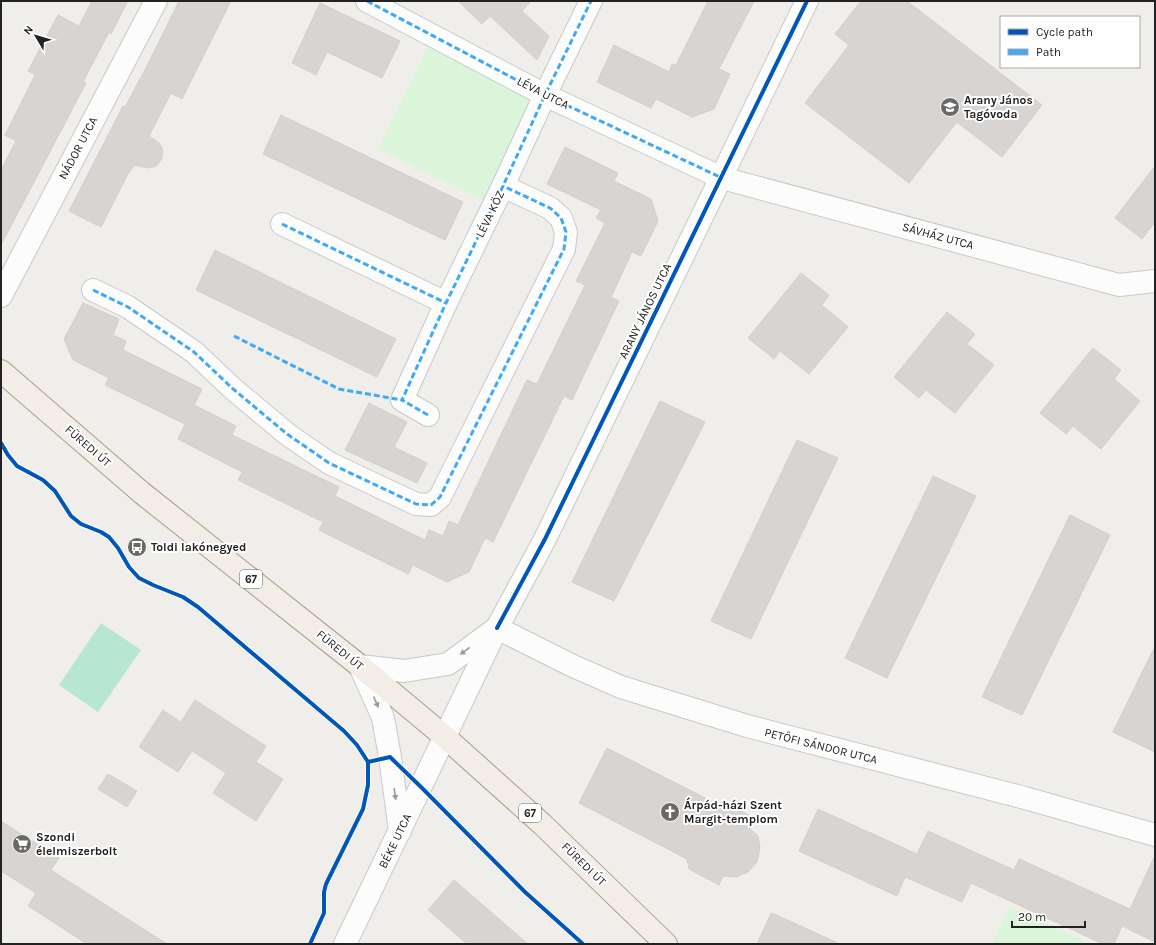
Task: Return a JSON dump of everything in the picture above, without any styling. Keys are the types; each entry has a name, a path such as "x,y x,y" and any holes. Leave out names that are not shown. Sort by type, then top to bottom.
{"main road":[{"name":"FÜREDI ÚT","path":"1,371 142,493 360,666 444,737 542,824 666,944"}],"street":[{"name":"NÁDOR UTCA","path":"1,296 156,1"},
{"name":"LÉVA UTCA","path":"367,1 545,95 722,178"},
{"name":"LÉVA KÖZ","path":"428,415 402,400 446,303 591,1"},
{"name":"ARANY JÁNOS UTCA","path":"444,737 497,628 546,539 807,1"},
{"name":"SÁVHÁZ UTCA","path":"722,178 1119,285 1155,281"},
{"path":"93,290 128,307 194,352 232,388 287,434 330,463 416,504 431,505 440,497 564,249 566,232 561,218 550,208 503,186"},
{"path":"282,224 446,303"},
{"path":"360,666 404,672 448,664 497,628"},
{"name":"PETŐFI SÁNDOR UTCA","path":"497,628 580,669 621,687 643,694 747,726 1025,798 1155,835"},
{"path":"360,666 383,718 400,831"},
{"name":"BÉKE UTCA","path":"345,944 444,737"}],"green space":[{"path":"433,36 545,95 494,205 378,149"},
{"path":"101,623 141,650 98,712 59,685"},
{"path":"1009,907 1086,942 1085,944 992,944"}],"building":[{"path":"92,1 128,1 111,34 109,32 83,82 86,83 1,245 1,170 16,141 5,135 35,75 28,71 58,15 79,26"},
{"path":"179,1 231,1 182,99 171,93 149,136 159,143 162,148 163,154 161,160 156,166 148,168 134,165 101,227 69,211 123,106 125,107 148,64"},
{"path":"458,1 531,1 522,11 549,36 537,60 490,16 482,24"},
{"path":"708,1 754,1 719,69 730,74 714,109 692,117 656,99 651,108 597,82 614,45 669,72 672,64 676,65"},
{"path":"861,1 907,1 1042,105 1002,157 957,122 909,183 805,103 849,45 835,34"},
{"path":"320,3 400,41 382,78 327,52 316,75 292,63"},
{"path":"281,115 463,202 445,240 263,154"},
{"path":"565,147 618,173 614,181 651,199 658,221 641,256 632,252 611,297 619,301 572,400 564,396 493,542 485,538 469,572 447,582 413,565 408,574 319,530 323,522 238,480 242,472 178,439 185,424 105,385 109,378 73,360 64,339 83,303 119,319 113,335 126,341 123,350 202,389 194,405 236,426 232,435 339,487 335,496 425,540 429,530 443,536 449,521 458,525 527,380 537,384 585,285 576,281 605,223 596,218 601,210 547,184"},
{"path":"1155,166 1155,222 1142,239 1115,218"},
{"path":"215,250 396,339 377,377 196,290"},
{"path":"801,273 829,295 822,305 848,327 809,374 780,351 774,359 748,338"},
{"path":"947,312 975,334 967,344 994,365 955,413 926,390 919,398 894,377"},
{"path":"1093,348 1121,370 1114,379 1140,401 1101,449 1073,426 1066,434 1040,413"},
{"path":"660,401 705,422 614,601 572,582"},
{"path":"369,403 407,422 394,447 427,463 417,483 345,450"},
{"path":"797,440 838,458 751,639 711,621"},
{"path":"933,476 976,496 887,678 845,658"},
{"path":"1070,515 1110,535 1022,715 982,697"},
{"path":"1155,646 1155,752 1113,732"},
{"path":"195,700 266,746 256,762 283,779 256,821 213,793 226,773 192,751 178,772 139,747 163,710 181,722"},
{"name":"Árpád-házi Szent Margit-templom","path":"607,748 721,806 729,804 754,818 749,828 758,836 760,848 757,862 748,872 736,877 723,876 719,885 689,869 687,859 579,803"},
{"path":"108,774 137,791 127,807 98,789"},
{"path":"818,809 917,854 928,831 1014,870 1019,859 1130,909 1155,855 1155,942 1122,926 1114,944 1103,944 971,883 962,902 905,877 897,896 799,851"},
{"path":"1,821 59,858 51,870 167,944 87,944 28,906 36,893 1,871"},
{"path":"454,880 528,944 467,944 428,910"},
{"path":"771,913 781,917 840,944 757,944"}],"marked path":[{"path":"367,1 545,95 722,178"},
{"path":"428,415 402,400 446,303 591,1"},
{"path":"93,290 128,307 194,352 232,388 287,434 329,463 416,504 431,505 440,497 564,249 566,232 561,218 550,208 503,186"},
{"path":"282,224 446,303"},
{"path":"234,336 339,389 402,400"}],"cycle path":[{"path":"497,628 545,539 807,1"},
{"path":"1,443 17,466 43,480 55,491 71,516 81,524 109,537 118,548 129,567 139,578 183,597 198,607 344,731 357,745 368,762 368,785 363,809 326,884 324,892 324,913 310,944"},
{"path":"368,762 390,757 525,892 583,944"}],"place":[{"name":"Arany János Tagóvoda","path":"950,107"},
{"name":"Toldi lakónegyed","path":"137,547"},
{"name":"Árpád-házi Szent Margit-templom","path":"670,812"},
{"name":"Szondi élelmiszerbolt","path":"22,844"}]}
